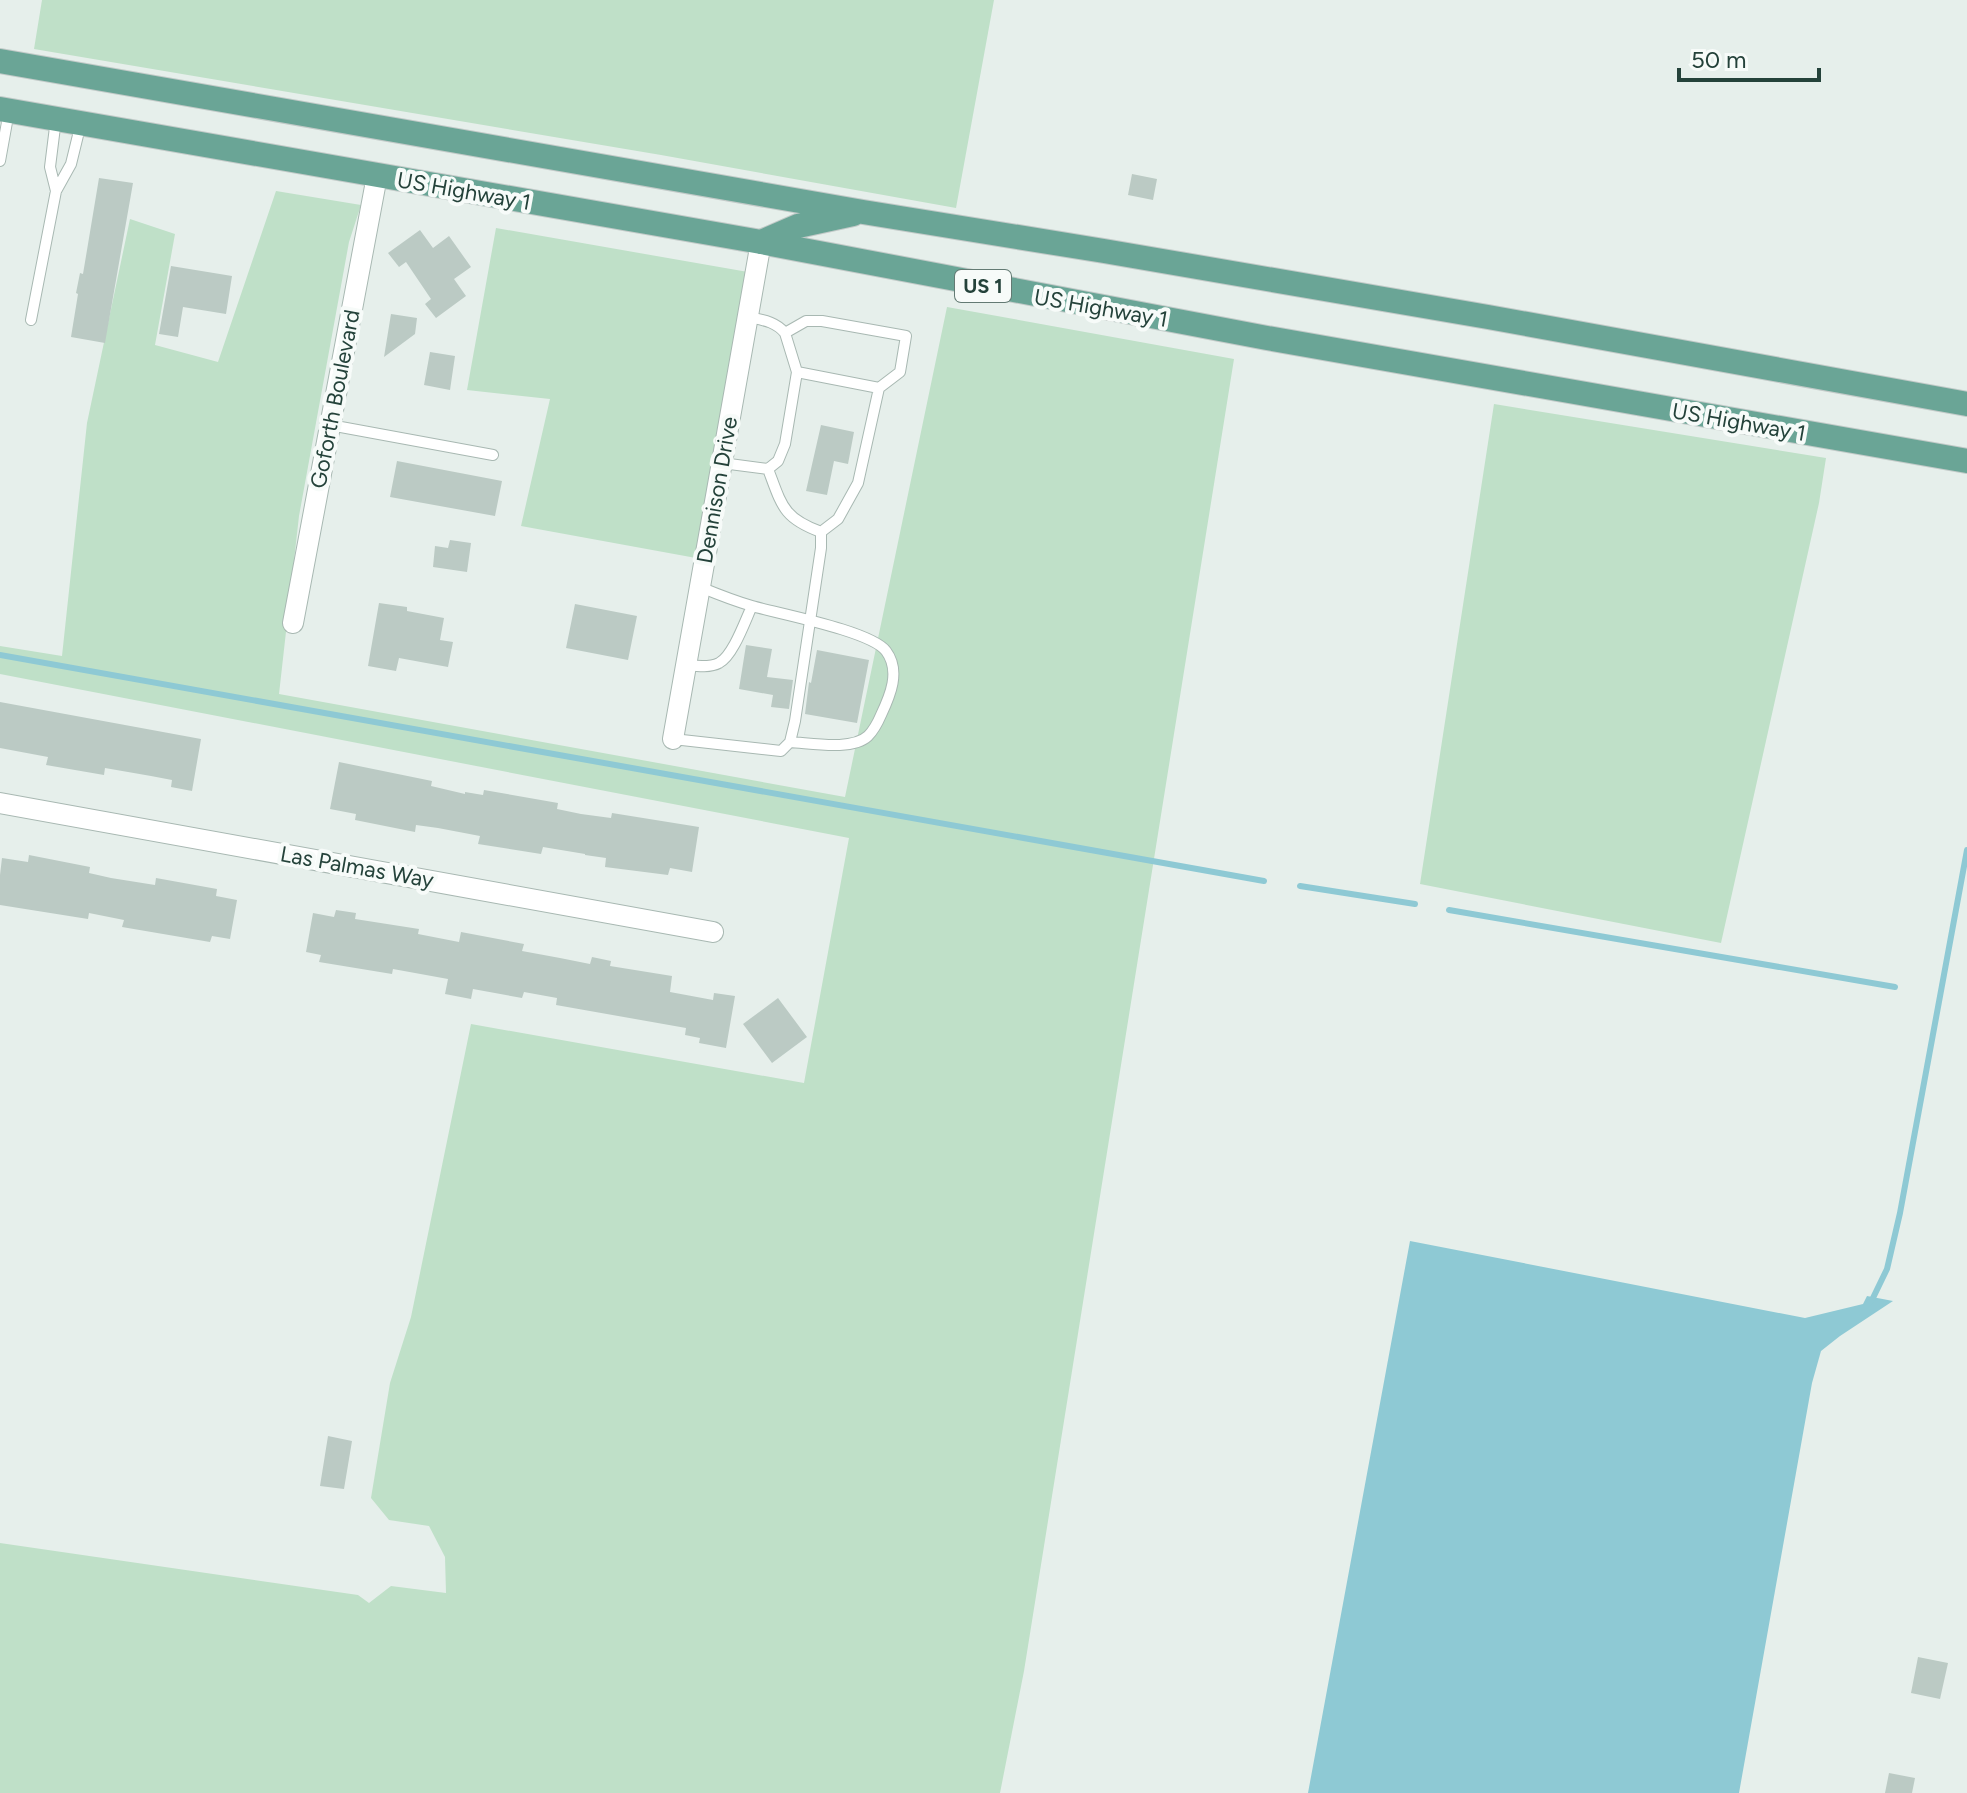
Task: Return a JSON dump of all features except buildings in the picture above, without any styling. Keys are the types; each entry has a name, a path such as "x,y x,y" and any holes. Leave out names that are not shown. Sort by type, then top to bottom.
{"main road":[{"path":"0,61 1334,291 1967,404"},
{"name":"US Highway 1","path":"5,110 761,242 1267,338 1967,461"},
{"path":"761,242 798,226 863,212"}],"street":[{"name":"Goforth Boulevard","path":"293,623 377,176"},
{"name":"Dennison Drive","path":"673,739 761,242"},
{"name":"Las Palmas Way","path":"0,803 713,932"}],"lane":[{"path":"0,161 5,110"},
{"path":"56,119 50,167 56,191"},
{"path":"31,320 56,191 71,164 81,123"},
{"path":"722,463 768,469 778,461 785,444 797,372 785,333 771,322 748,317"},
{"path":"785,333 806,321 822,321 906,336 900,372 879,388 858,483 838,519 821,532"},
{"path":"797,372 879,388"},
{"path":"330,425 493,455"},
{"path":"768,469 789,515 800,524 821,532"},
{"path":"673,739 781,751 790,742 821,532"},
{"path":"700,587 752,606 865,638 885,650 892,662 894,681 887,703 868,736 847,745 790,742"},
{"path":"686,665 711,666 726,658 752,606"}],"green space":[{"path":"42,0 994,0 956,208 34,49"},
{"path":"276,191 361,205 349,242 299,516 279,694 845,797 947,307 1234,359 1024,1671 1000,1793 0,1793 0,1543 358,1595 369,1603 391,1586 446,1593 445,1557 429,1526 389,1520 371,1498 390,1383 411,1317 471,1024 804,1083 849,838 0,674 0,646 62,656 87,423 130,219 175,234 155,345 218,362"},
{"path":"496,228 748,272 696,558 521,526 550,399 467,390"},
{"path":"1494,404 1826,458 1819,503 1721,943 1420,884"}],"water":[{"path":"1410,1241 1805,1318 1863,1304 1867,1296 1893,1301 1821,1351 1812,1383 1739,1793 1308,1793"}],"waterway":[{"path":"0,655 1264,881"},
{"path":"1870,1302 1887,1269 1900,1213 1967,850"},
{"path":"1300,886 1415,904"},
{"path":"1449,910 1895,987"}]}
